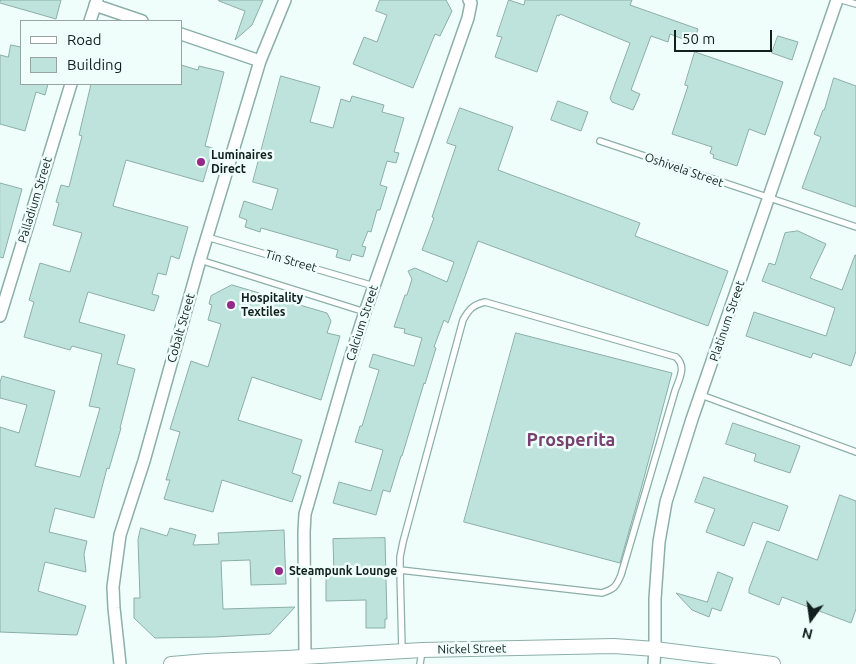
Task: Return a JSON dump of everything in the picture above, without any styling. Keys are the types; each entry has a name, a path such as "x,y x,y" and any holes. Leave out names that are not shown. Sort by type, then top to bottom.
{"street":[{"name":"Cobalt Street","path":"120,664 113,586 120,536 260,61 285,0"},
{"name":"Calcium Street","path":"305,657 305,514 365,312 468,18 471,3 469,0"},
{"name":"Platinum Street","path":"654,664 655,599 659,542 666,502 692,419 837,0"},
{"path":"90,20 96,3 139,20"},
{"path":"182,34 260,61"},
{"name":"Palladium Street","path":"0,316 70,85"},
{"name":"Nickel Street","path":"170,664 286,661 305,657 402,651 421,657 614,646 655,649 729,662 773,664"}],"lane":[{"path":"842,0 856,4"},
{"name":"Oshivela Street","path":"600,141 856,227"},
{"name":"Tin Street","path":"207,237 374,286"},
{"path":"200,260 365,312"},
{"path":"400,570 602,593 612,589 618,583 621,575 682,373 681,361 676,356 485,302 474,305 468,310 458,338 400,557 400,570 402,651"},
{"path":"701,395 856,452"}],"building":[{"path":"1,0 61,0 56,19 0,3"},
{"path":"219,0 263,0 252,25 235,40 245,11"},
{"path":"380,0 446,0 452,11 440,36 435,34 413,88 353,64 364,37 377,42 387,15 376,11"},
{"path":"509,0 524,5 525,0 632,0 630,5 698,29 693,43 670,34 668,42 651,36 631,90 640,94 633,110 612,102 610,98 630,43 560,14 559,16 557,15 537,72 495,57 502,37 497,36"},
{"path":"778,36 798,42 792,60 772,53"},
{"path":"11,45 20,47 20,85 48,85 45,95 36,92 25,131 0,124 0,55 8,57"},
{"path":"695,52 783,82 765,135 749,129 737,166 713,158 714,155 710,153 712,147 672,134 688,86 685,85"},
{"path":"182,65 198,70 199,66 224,72 205,146 213,148 203,182 126,160 113,206 188,227 179,259 171,256 166,275 158,273 152,294 159,296 154,311 88,292 79,322 125,335 117,364 135,369 121,428 109,469 107,468 94,518 55,508 49,532 87,541 84,554 86,572 45,562 38,591 86,606 77,635 0,632 0,427 19,433 27,405 0,398 2,376 55,391 35,466 80,477 100,408 89,406 102,354 72,346 70,350 24,337 34,302 29,300 40,263 70,272 82,233 53,225 59,203 56,202 61,185 69,187 82,136 79,135 91,85 182,85"},
{"path":"281,76 320,87 310,122 333,128 341,99 350,102 352,96 384,105 382,112 404,118 394,152 399,153 396,163 387,161 380,185 387,187 380,210 377,210 371,232 368,231 362,246 366,247 363,257 352,254 350,261 336,257 338,250 261,228 260,232 245,227 247,220 239,217 244,201 272,210 278,189 253,182"},
{"path":"834,78 856,86 856,207 802,188 821,137 814,134"},
{"path":"558,101 588,112 581,131 551,120"},
{"path":"460,108 513,127 498,170 640,223 635,236 728,271 708,326 478,241 448,323 444,320 434,347 436,348 390,492 383,490 376,515 333,503 339,482 371,491 383,450 355,442 360,426 362,426 379,370 369,367 373,354 414,366 422,338 404,333 405,329 394,327 412,279 408,271 415,268 447,282 454,262 422,250 456,146 447,143"},
{"path":"0,183 22,189 3,258 0,257"},
{"path":"798,231 826,244 810,278 842,290 856,255 856,351 851,366 813,353 811,358 746,336 754,312 826,336 835,308 762,281 769,263 775,265 785,233"},
{"path":"232,285 327,313 331,321 327,333 340,336 321,400 252,377 238,420 302,440 292,473 301,476 292,502 222,480 213,512 164,499 170,480 166,480 180,432 170,429 191,361 208,367 221,324 208,320 212,305 209,304 211,296"},
{"path":"516,333 672,373 620,563 464,522"},
{"path":"733,423 800,446 790,473 754,461 756,454 726,444"},
{"path":"704,477 788,506 779,531 753,522 744,546 706,532 715,509 695,502"},
{"path":"840,495 856,501 856,609 851,623 782,597 779,605 749,593 767,541 817,560"},
{"path":"141,528 167,536 170,528 196,535 193,545 219,544 218,533 284,530 286,584 251,585 250,560 221,561 223,609 295,607 270,634 155,638 134,618 134,598 140,598 138,540"},
{"path":"385,538 387,619 385,619 385,628 366,628 366,600 326,601 326,576 334,576 333,539"},
{"path":"718,572 733,578 721,611 712,608 709,617 692,610 676,593 707,602"}],"place":[{"name":"Luminaires Direct","path":"201,162"},
{"name":"Hospitality Textiles","path":"231,305"},
{"name":"Steampunk Lounge","path":"279,571"}],"district":[{"name":"Prosperita","path":"571,440"}]}
